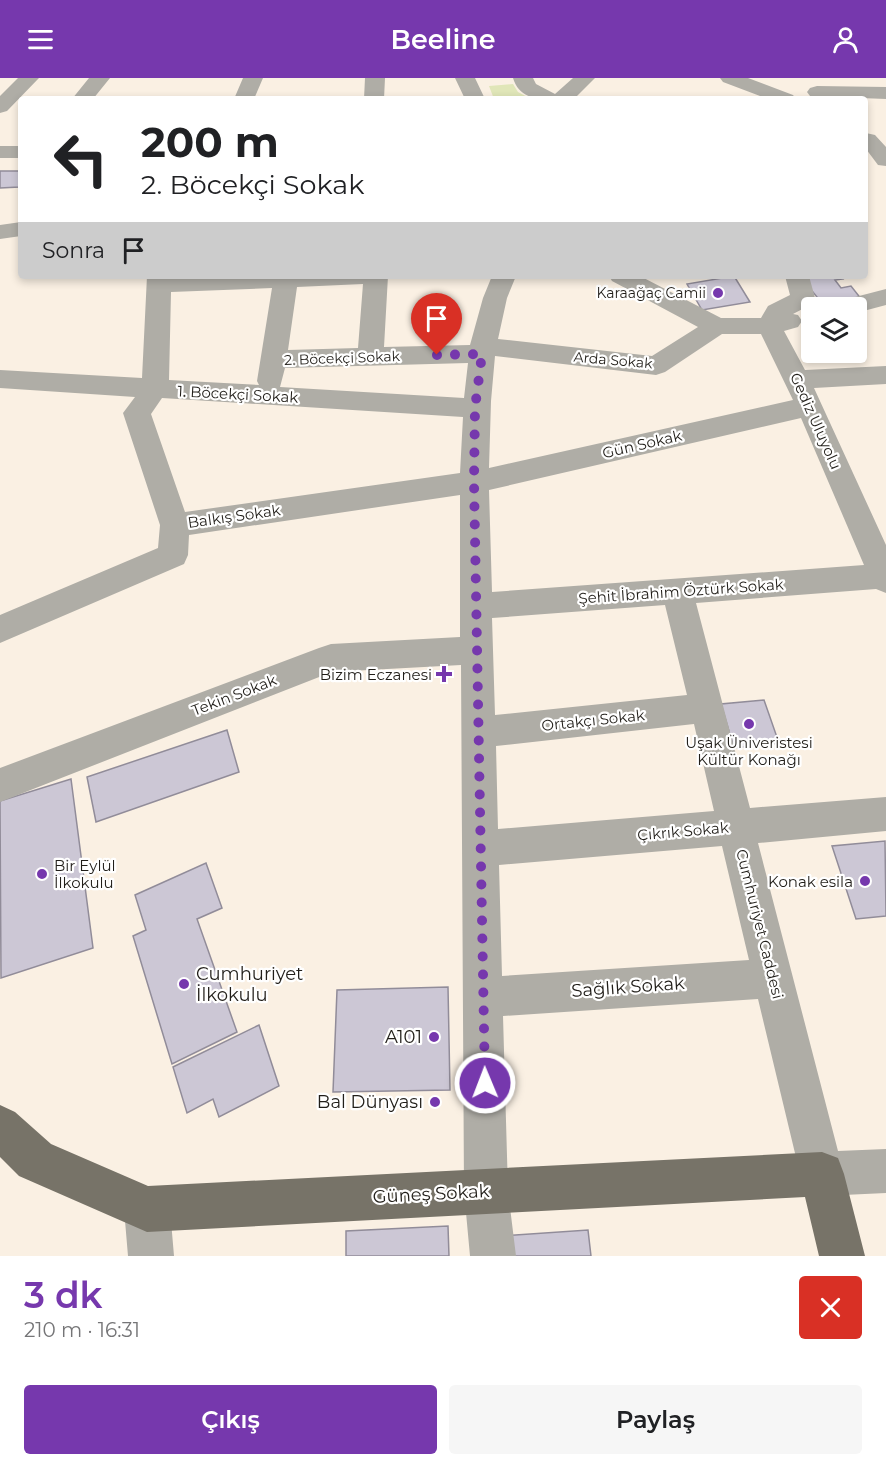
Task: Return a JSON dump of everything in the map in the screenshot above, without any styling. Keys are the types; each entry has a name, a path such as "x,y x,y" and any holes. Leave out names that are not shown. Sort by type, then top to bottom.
{"main road":[{"name":"Güneş Sokak","path":"0,1128 35,1161 147,1209 822,1174"},
{"name":"Cumhuriyet Caddesi","path":"822,1174 842,1256"}],"street":[{"path":"4,99 29,78"},
{"path":"85,96 100,78"},
{"path":"245,96 253,78"},
{"path":"374,96 375,78"},
{"path":"465,78 474,96"},
{"path":"523,78 523,83 543,96"},
{"path":"565,96 585,78"},
{"path":"730,78 778,96"},
{"path":"813,96 835,78"},
{"path":"813,96 886,93"},
{"path":"873,139 886,160"},
{"path":"0,152 18,153"},
{"path":"0,232 18,230"},
{"path":"175,525 137,413 155,388 159,280 286,279 268,395"},
{"path":"370,357 376,279"},
{"path":"493,1256 486,1191 474,482 475,408 483,350 497,288 502,279"},
{"path":"627,279 717,326 769,327 801,319"},
{"path":"769,327 777,312 802,298 798,279"},
{"path":"867,302 886,297"},
{"name":"Arda Sokak","path":"483,350 656,366 717,326"},
{"name":"Gediz Uluyolu","path":"769,327 798,380 885,577"},
{"name":"2. Böcekçi Sokak","path":"274,359 370,357 483,350"},
{"path":"798,380 886,375"},
{"name":"1. Böcekçi Sokak","path":"0,379 475,408"},
{"name":"Gün Sokak","path":"474,482 810,406"},
{"name":"Balkış Sokak","path":"0,629 173,555 175,525 474,482"},
{"name":"Şehit İbrahim Öztürk Sokak","path":"477,606 885,577"},
{"name":"Cumhuriyet Caddesi","path":"678,592 822,1174"},
{"name":"Tekin Sokak","path":"0,785 331,658 478,650"},
{"name":"Ortakçı Sokak","path":"479,732 706,708"},
{"name":"Çıkrık Sokak","path":"481,849 886,814"},
{"name":"Sağlık Sokak","path":"483,997 773,978"},
{"name":"Güneş Sokak","path":"822,1174 886,1171"},
{"path":"147,1209 152,1256"}],"green space":[{"path":"513,84 518,92 525,96 493,96 489,86"}],"building":[{"path":"0,171 18,171 18,187 0,188"},
{"name":"Karaağaç Camii","path":"716,279 736,279 750,302 702,310 687,284"},
{"path":"802,279 843,279 835,280 841,288 851,286 860,297 817,297"},
{"name":"Uşak Üniveristesi Kültür Konağı","path":"764,700 779,743 734,748 721,704"},
{"name":"Bir Eylül İlkokulu","path":"227,730 239,772 96,822 87,777"},
{"name":"Bir Eylül İlkokulu","path":"71,779 93,948 1,978 0,801"},
{"name":"Konak esila","path":"885,841 886,916 856,919 832,846"},
{"name":"Cumhuriyet İlkokulu","path":"206,863 222,908 197,919 237,1032 172,1064 133,936 146,930 135,895"},
{"path":"448,987 450,1090 333,1092 337,990"},
{"path":"259,1025 279,1086 219,1117 213,1099 187,1113 173,1067"},
{"path":"448,1226 449,1256 346,1256 346,1231"},
{"path":"588,1230 591,1256 503,1256 502,1236"}],"place":[{"name":"Karaağaç Camii","path":"718,293"},
{"name":"Bizim Eczanesi","path":"444,674"},
{"name":"Uşak Üniveristesi Kültür Konağı","path":"749,724"},
{"name":"Bir Eylül İlkokulu","path":"42,874"},
{"name":"Konak esila","path":"865,881"},
{"name":"Cumhuriyet İlkokulu","path":"184,984"},
{"name":"A101","path":"434,1037"},
{"name":"Bal Dünyası","path":"435,1102"}],"route":[{"path":"437,355 482,354 475,408 474,482 485,1083"}]}
